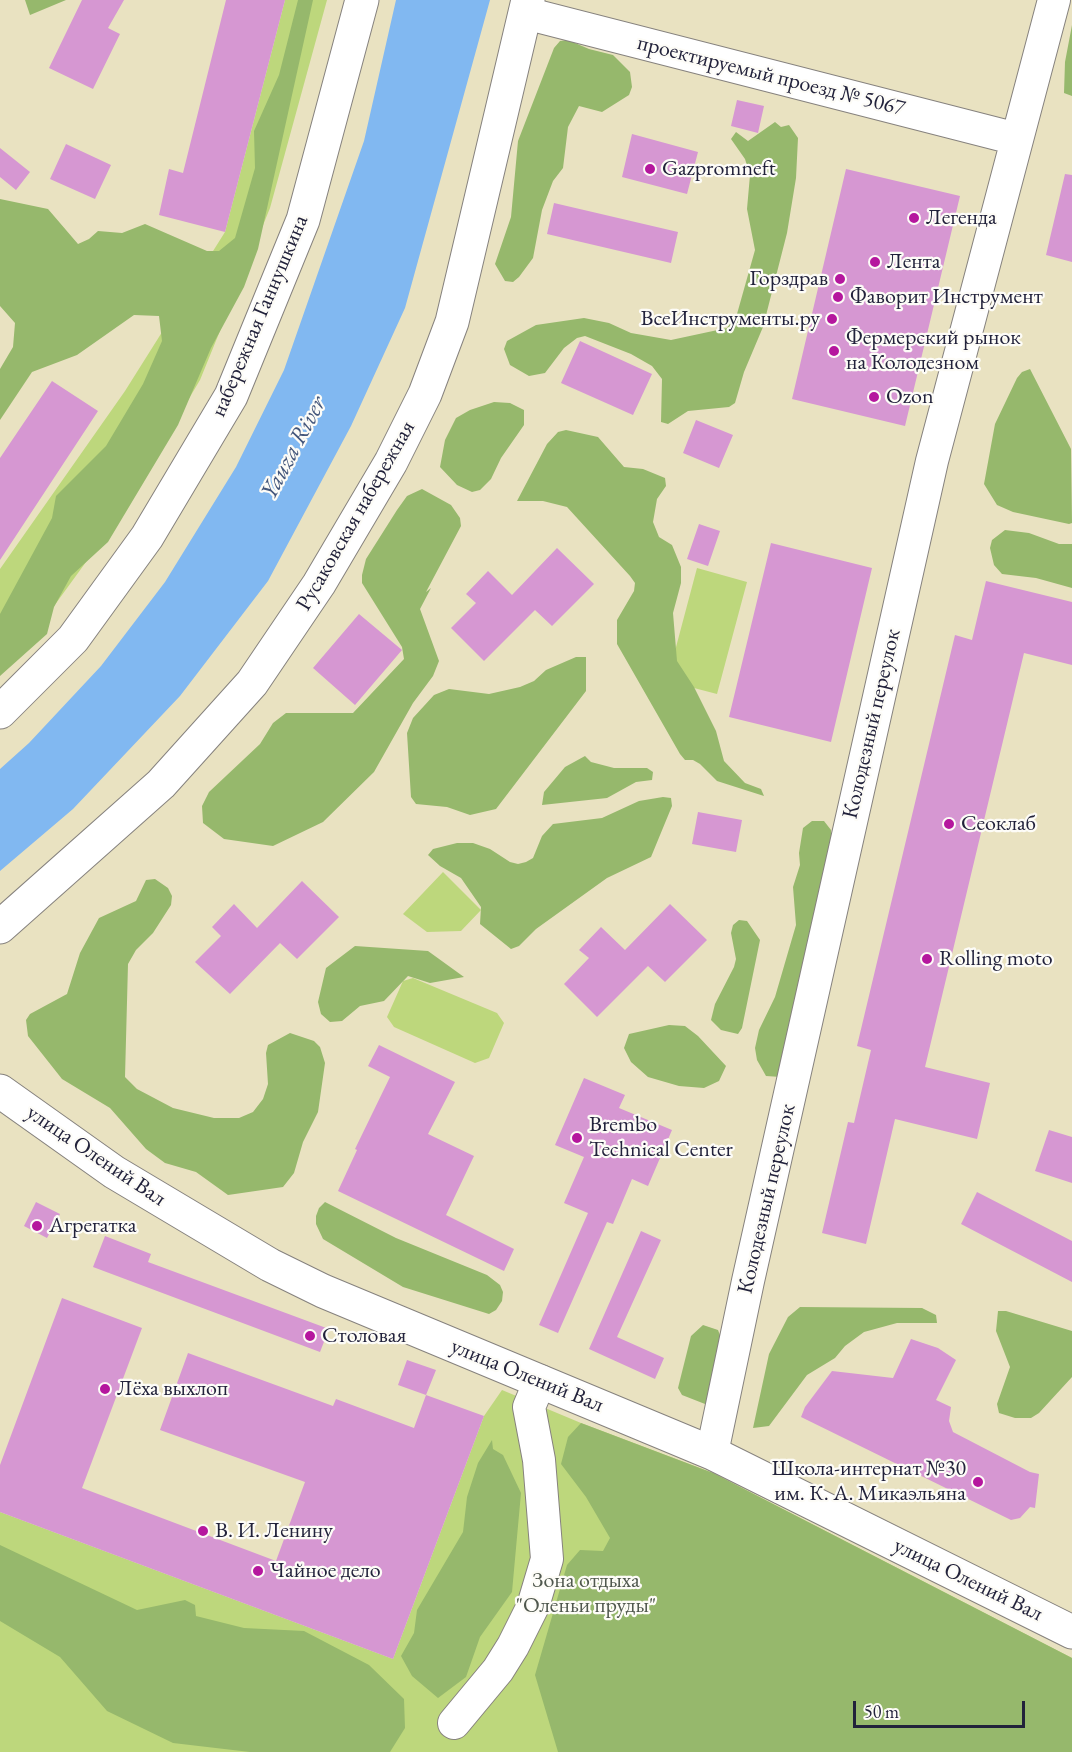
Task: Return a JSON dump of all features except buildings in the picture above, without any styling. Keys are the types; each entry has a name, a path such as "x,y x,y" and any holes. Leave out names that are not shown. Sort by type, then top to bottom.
{"main road":[{"name":"набережная Ганнушкина","path":"0,712 73,639 147,537 231,396 303,220 362,0"},
{"name":"Русаковская набережная","path":"0,927 161,784 252,683 319,584 391,462 425,393 452,322 527,7"},
{"name":"улица Олений Вал","path":"0,1091 114,1172 270,1265 323,1291 712,1453 1072,1632"}],"street":[{"name":"Колодезный переулок","path":"712,1453 858,781 932,461 1054,0"},
{"name":"проектируемый проезд № 5067","path":"527,7 1017,139"},
{"path":"453,1723 498,1670 513,1647 533,1606 547,1559 539,1460 529,1407 540,1381"}],"green space":[{"path":"25,0 66,0 30,15"},
{"path":"285,0 327,0 270,208 200,380 118,518 46,617 0,664 0,569 125,391 225,232"},
{"path":"298,0 313,0 258,249 244,287 211,348 178,425 108,542 71,576 54,607 47,634 0,676 0,614 52,518 56,496 106,446 143,384 162,341 159,316 134,315 77,355 32,372 0,420 0,369 13,347 15,323 0,306 0,199 48,209 78,244 89,239 98,231 122,233 145,224 207,251 219,251 235,238 255,168 254,131 279,75"},
{"path":"1072,25 1072,96 1064,93 1065,62"},
{"path":"568,40 589,49 613,55 630,72 632,87 629,95 602,112 579,106 568,127 563,168 553,181 542,210 533,258 513,282 505,281 495,264 511,217 518,141 554,48 560,41"},
{"path":"775,122 781,127 789,125 798,138 796,178 787,233 763,327 744,372 735,403 729,407 688,411 668,424 661,422 662,379 652,366 631,354 585,336 577,338 564,348 545,373 529,376 510,365 504,349 507,341 536,325 584,318 609,323 631,333 671,340 727,328 737,314 755,250 747,209 750,175 745,159 731,139 736,132 748,141"},
{"path":"1030,369 1071,449 1072,523 1069,524 1013,512 997,505 984,484 995,424 1017,378 1022,372"},
{"path":"494,402 510,403 524,410 524,425 501,458 491,479 480,490 472,492 457,485 440,467 445,440 456,418 470,410"},
{"path":"566,430 598,437 624,467 643,469 665,478 666,486 657,499 653,522 659,537 672,545 681,567 681,583 673,613 677,661 694,687 716,731 724,761 745,783 761,789 764,796 717,781 700,764 693,760 685,760 680,754 617,644 617,620 634,591 635,583 630,576 567,507 543,501 517,501 547,444 558,432"},
{"path":"422,489 451,505 460,518 461,526 426,592 431,588 420,609 439,661 433,676 413,703 374,772 323,822 273,846 224,839 203,823 202,806 209,792 260,744 273,723 286,713 353,713 404,659 402,647 362,583 362,575 366,559 397,510 407,496"},
{"path":"1005,530 1029,533 1059,544 1072,544 1072,588 1036,578 1002,574 994,565 990,548 992,540"},
{"path":"697,568 747,582 717,694 667,681"},
{"path":"576,657 586,657 586,691 496,809 470,815 447,807 416,804 411,797 407,733 413,718 434,695 449,689 489,694 520,687 534,681 546,670"},
{"path":"585,756 591,762 614,768 647,768 653,772 652,780 636,782 607,798 542,805 544,792 565,767"},
{"path":"671,798 672,806 651,857 607,878 536,929 519,946 511,949 480,924 481,907 461,878 440,866 428,855 433,849 457,843 473,843 518,864 533,858 542,836 553,824 602,818 639,801"},
{"path":"812,821 824,821 831,830 831,877 781,1077 766,1076 757,1060 755,1048 759,1030 775,997 796,925 793,887 800,865 799,853 803,828"},
{"path":"443,872 481,910 461,931 427,932 403,914"},
{"path":"155,879 168,888 172,896 171,905 153,933 136,950 128,964 125,1077 137,1089 173,1108 214,1118 239,1118 253,1112 263,1099 268,1084 266,1053 268,1045 290,1033 314,1041 320,1047 325,1063 318,1112 303,1142 294,1173 283,1187 228,1195 196,1172 165,1163 146,1149 110,1108 62,1079 28,1036 26,1020 30,1014 67,994 80,953 99,918 136,901 146,880"},
{"path":"739,920 747,921 760,940 742,1028 738,1034 721,1030 711,1020 715,1004 734,967 736,959 731,933 733,925"},
{"path":"355,946 428,951 464,977 430,983 408,976 384,1001 360,1006 342,1021 330,1022 321,1014 318,1002 326,968"},
{"path":"413,978 497,1013 504,1023 489,1058 475,1063 394,1027 387,1017 403,981"},
{"path":"669,1025 685,1026 698,1036 726,1066 719,1081 704,1088 679,1086 648,1077 631,1062 624,1048 629,1034"},
{"path":"325,1202 396,1238 487,1275 500,1285 503,1292 502,1301 496,1310 489,1314 403,1287 323,1239 316,1224 316,1216 319,1208"},
{"path":"800,1307 922,1308 936,1315 937,1323 897,1323 864,1332 845,1346 835,1358 807,1375 769,1426 753,1428 769,1354 788,1317"},
{"path":"998,1311 1006,1311 1072,1331 1072,1377 1039,1413 1031,1418 1015,1418 999,1413 997,1404 1010,1367 996,1331"},
{"path":"703,1325 718,1330 721,1338 713,1401 705,1404 682,1395 678,1388 691,1336"},
{"name":"Зона отдыха \"Оленьи пруды\"","path":"502,1390 713,1473 1072,1658 1072,1752 0,1752 0,1512 393,1659 484,1416"},
{"name":"Зона отдыха \"Оленьи пруды\"","path":"581,1423 713,1473 1072,1658 1072,1752 558,1752 535,1675 567,1565 580,1550 603,1551 610,1538 586,1497 561,1464 568,1437"},
{"path":"492,1440 493,1449 503,1455 521,1493 512,1592 480,1637 466,1677 438,1698 412,1676 401,1656 414,1633 417,1610 463,1532 467,1497 478,1463"},
{"path":"0,1545 137,1610 185,1600 195,1605 196,1616 244,1628 304,1631 369,1665 404,1699 405,1728 390,1752 250,1752 173,1743 107,1711 60,1657 0,1621"}],"water":[{"name":"Yauza River","path":"396,0 490,0 405,308 351,426 268,581 180,696 73,809 0,871 0,769 29,743 101,666 165,582 236,467 284,370 364,141"}],"place":[{"name":"Gazpromneft","path":"650,169"},
{"name":"Легенда","path":"914,218"},
{"name":"Лента","path":"875,262"},
{"name":"Горздрав","path":"840,279"},
{"name":"Фаворит Инструмент","path":"838,297"},
{"name":"ВсеИнструменты.ру","path":"832,319"},
{"name":"Фермерский рынок на Колодезном","path":"834,351"},
{"name":"Ozon","path":"874,397"},
{"name":"Сеоклаб","path":"949,824"},
{"name":"Rolling moto","path":"927,959"},
{"name":"Brembo Technical Center","path":"577,1138"},
{"name":"Агрегатка","path":"37,1226"},
{"name":"Столовая","path":"310,1336"},
{"name":"Лёха выхлоп","path":"105,1389"},
{"name":"Школа-интернат №30 им. К. А. Микаэльяна","path":"978,1482"},
{"name":"В. И. Ленину","path":"203,1531"},
{"name":"Чайное дело","path":"258,1571"}]}
